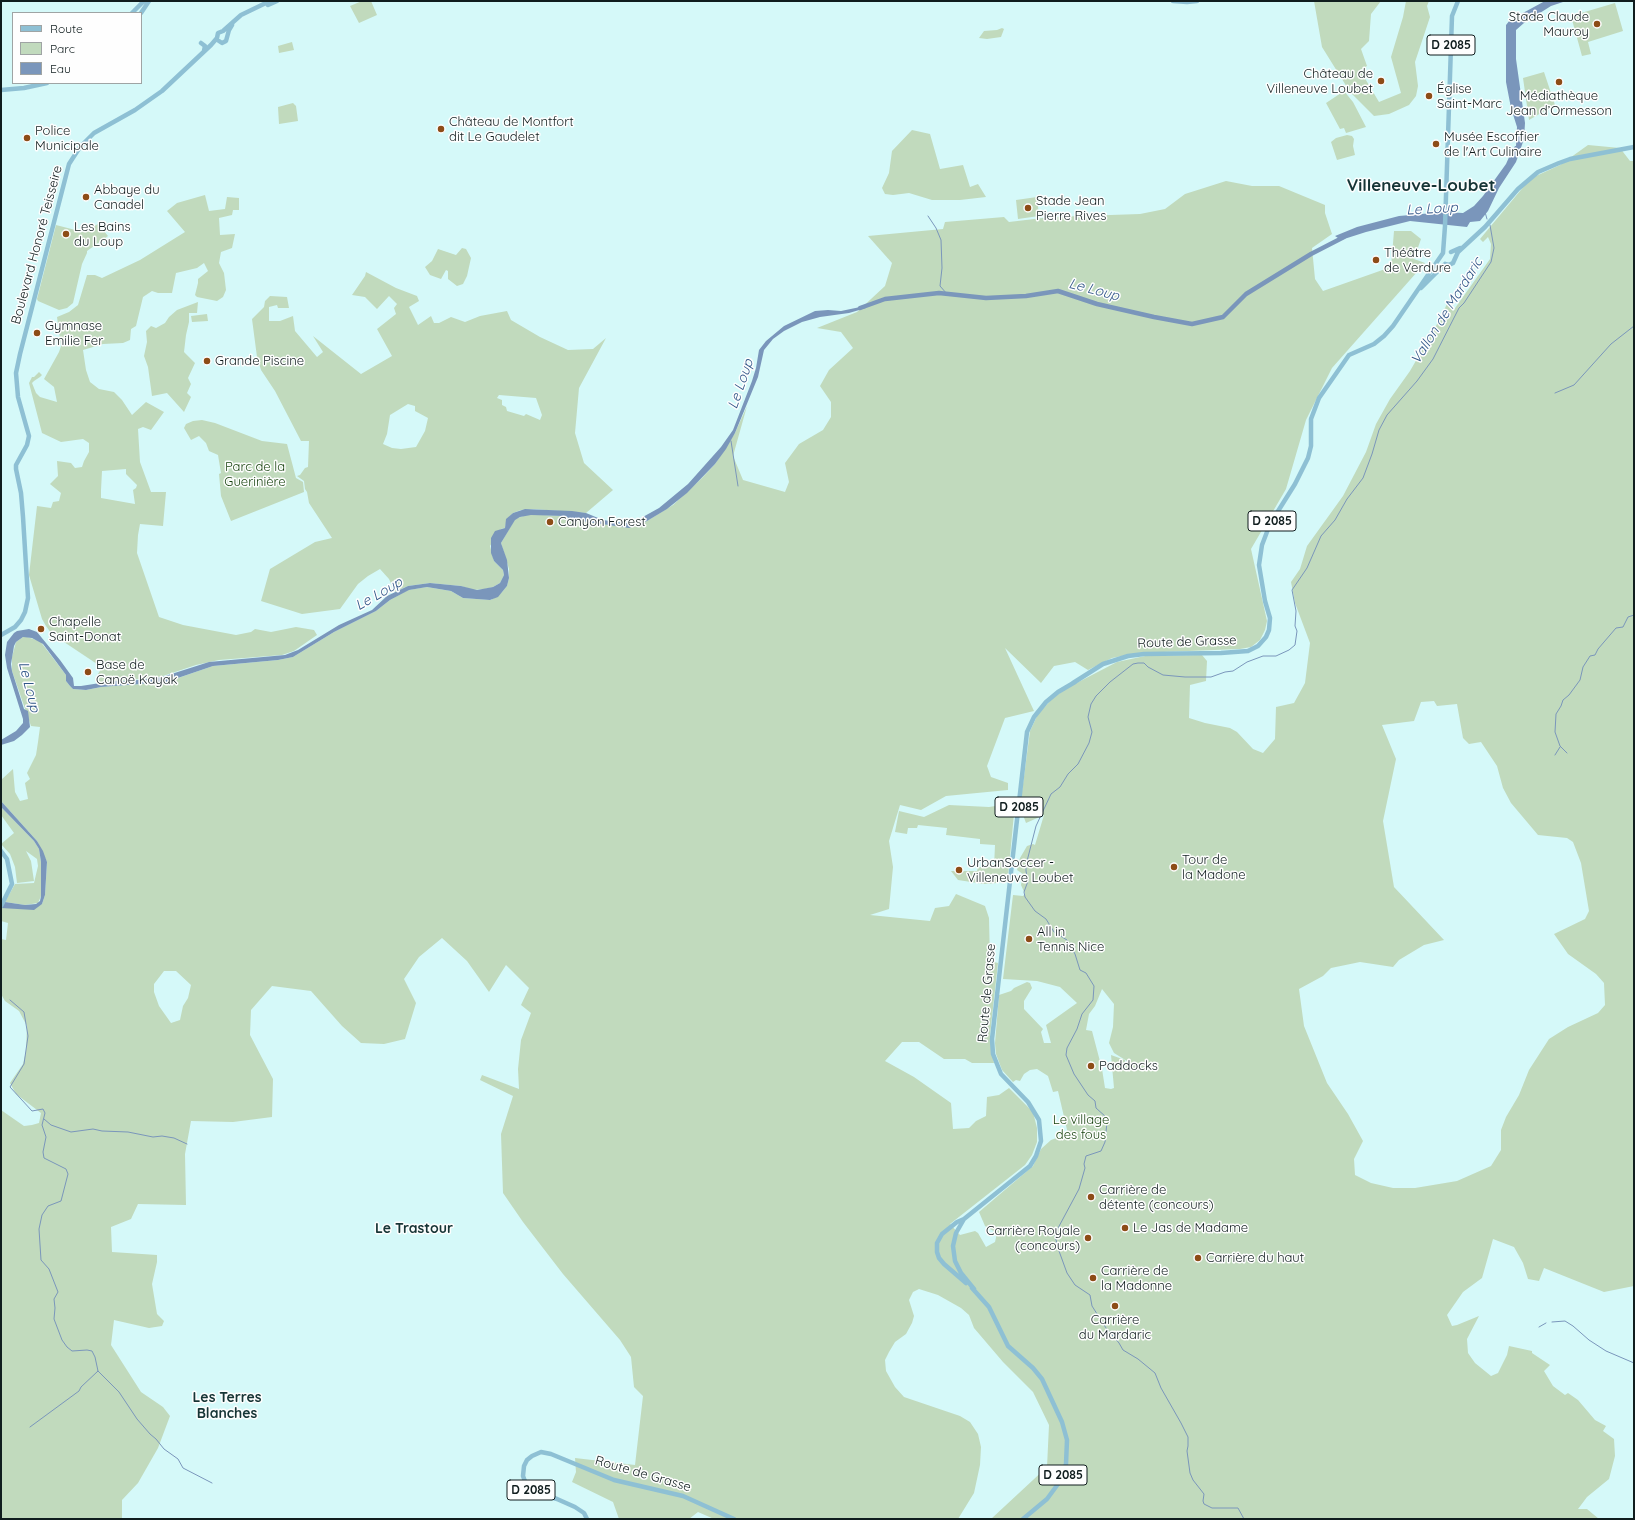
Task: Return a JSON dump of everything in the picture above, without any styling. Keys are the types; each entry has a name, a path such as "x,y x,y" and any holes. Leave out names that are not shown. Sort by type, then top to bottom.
{"main road":[{"path":"133,12 144,1"},
{"path":"142,12 149,1"},
{"path":"272,1 238,20 230,27 226,41 222,43 218,40 218,33 223,32 241,15 272,1"},
{"path":"1173,1 1197,1"},
{"name":"D 2085","path":"1442,255 1445,242 1452,16 1458,1"},
{"path":"223,32 228,35"},
{"name":"Boulevard Honoré Teisseire","path":"1,635 15,627 21,620 25,612 28,598 24,517 16,464 27,445 29,436 18,397 16,373 69,164 80,147 94,133 135,110 162,91 204,51 218,40"},
{"path":"201,43 205,46 204,51"},
{"path":"1,90 24,88 42,84"},
{"path":"1489,221 1456,250 1449,251 1442,255 1442,261 1445,264 1451,264 1455,257 1489,221 1518,189 1542,170 1570,159 1634,147"},
{"name":"D 2085","path":"1445,242 1449,251"},
{"path":"1449,251 1455,257"},
{"name":"Route de Grasse","path":"974,1289 961,1273 953,1257 954,1239 964,1219 1026,1170 1036,1156 1041,1141 1041,1128 1036,1113 1028,1102 1001,1074 993,1054 992,1039 1028,732 1034,717 1051,697 1093,669 1120,658 1137,654 1243,651 1253,649 1262,642 1269,630 1270,618 1265,602 1260,569 1262,544 1270,524 1295,484 1308,458 1311,446 1310,424 1314,408 1326,386 1349,355 1366,348 1384,336 1393,326 1442,255"},
{"name":"Route de Grasse","path":"1418,290 1445,264"},
{"path":"1,851 7,858 12,880 12,887 2,904"},
{"name":"D 2085","path":"964,1219 957,1222 942,1234 937,1243 939,1258 974,1289 990,1307 1008,1346 1033,1368 1042,1379 1062,1422 1067,1440 1066,1464 1058,1484 1047,1499 1023,1519"},
{"name":"Route de Grasse","path":"587,1519 584,1513 575,1506 534,1492 526,1484 523,1476 524,1466 532,1456 541,1452 551,1454 614,1480 683,1496 734,1519"}],"green space":[{"path":"362,1 371,1 377,15 359,23 350,6"},
{"path":"1314,1 1381,1 1371,14 1369,41 1361,49 1367,66 1360,70 1379,102 1401,93 1391,57 1403,17 1406,1 1429,1 1427,6 1430,17 1415,62 1418,86 1416,96 1409,105 1389,114 1374,116 1350,92 1322,47"},
{"name":"Stade Claude Mauroy","path":"1615,3 1623,31 1588,42 1591,54 1582,56 1571,16"},
{"path":"1004,29 1001,37 987,39 979,38 984,31"},
{"path":"292,42 294,50 279,53 278,46"},
{"path":"1544,72 1555,105 1529,120 1523,78"},
{"path":"1344,91 1353,102 1366,127 1346,133 1344,128 1340,129 1326,103"},
{"path":"293,103 296,106 298,121 279,124 278,107"},
{"path":"912,130 930,134 940,169 963,165 970,187 978,184 986,197 960,200 932,200 909,193 893,195 885,194 882,188 889,173 892,151"},
{"path":"1347,135 1352,136 1354,139 1353,146 1355,155 1337,160 1331,142 1336,138"},
{"name":"Le village des fous","path":"1588,145 1620,148 1630,161 1634,161 1634,1286 1604,1292 1544,1268 1539,1281 1528,1279 1523,1263 1514,1247 1493,1239 1482,1278 1463,1292 1447,1315 1452,1326 1479,1316 1467,1339 1468,1353 1475,1363 1491,1376 1498,1373 1507,1355 1509,1346 1532,1351 1532,1353 1550,1365 1544,1371 1553,1386 1565,1395 1568,1393 1578,1400 1595,1420 1606,1426 1603,1431 1614,1439 1615,1456 1609,1479 1587,1497 1578,1509 1587,1509 1599,1519 991,1519 1047,1467 1049,1425 1033,1392 1003,1362 974,1328 969,1315 961,1308 938,1295 919,1289 913,1292 909,1300 914,1316 912,1323 906,1334 895,1342 889,1352 885,1360 886,1371 895,1387 904,1397 960,1416 970,1422 978,1434 981,1447 980,1465 974,1493 958,1519 714,1519 698,1512 689,1519 619,1519 613,1502 572,1482 576,1472 575,1458 635,1465 643,1396 634,1387 631,1357 620,1340 563,1274 503,1193 501,1134 513,1096 480,1080 482,1075 519,1089 518,1069 521,1040 531,1013 521,1005 529,988 506,965 489,992 467,961 442,938 419,957 404,979 416,1003 405,1039 384,1044 361,1043 342,1026 311,991 272,986 251,1010 250,1035 273,1079 272,1117 233,1122 191,1121 185,1154 186,1205 138,1204 131,1219 111,1227 112,1252 157,1255 152,1284 157,1314 164,1321 162,1326 149,1328 114,1320 111,1345 141,1392 163,1407 170,1416 158,1448 138,1483 122,1500 122,1519 1,1519 1,1110 24,1126 39,1123 41,1113 16,1094 10,1083 23,1064 26,1051 27,1026 19,1011 5,1001 1,994 1,939 6,940 8,923 1,921 1,908 42,904 45,895 47,862 37,841 1,801 1,780 13,769 15,792 20,801 28,799 25,783 30,779 27,773 36,755 40,727 31,726 12,671 12,657 16,642 23,637 40,641 66,675 66,681 70,686 73,689 86,690 101,687 155,683 178,678 213,666 278,660 293,657 334,632 376,611 390,600 408,590 427,587 451,591 463,598 491,600 502,592 507,586 509,569 501,543 515,519 526,515 563,516 574,520 617,526 647,521 673,505 715,464 735,433 747,406 733,456 743,480 785,492 789,482 785,463 799,444 823,430 831,417 831,402 820,386 829,370 853,348 841,332 817,328 857,312 885,286 892,263 868,236 943,229 945,222 1004,217 1009,222 1051,217 1140,214 1165,209 1185,194 1226,181 1252,186 1279,186 1325,205 1325,213 1332,234 1312,248 1315,279 1323,291 1391,267 1394,231 1411,231 1421,239 1414,259 1425,263 1332,368 1306,420 1286,489 1251,549 1267,621 1265,630 1260,640 1251,647 1240,649 1137,653 1112,658 1088,670 1075,662 1054,666 1041,683 1005,648 1034,711 1005,718 987,766 991,777 1008,783 1008,790 946,796 921,810 900,805 889,841 893,867 889,909 870,915 930,921 935,908 949,906 956,894 985,906 989,918 990,961 998,963 990,1035 994,1063 972,1063 965,1059 944,1059 919,1042 902,1042 885,1061 914,1077 951,1103 953,1129 969,1128 976,1121 986,1116 987,1097 999,1095 1009,1088 1033,1112 1037,1128 1037,1142 1032,1155 1025,1165 950,1224 960,1235 975,1231 978,1233 986,1247 995,1242 997,1233 985,1226 979,1212 1033,1166 1041,1149 1051,1140 1068,1134 1058,1091 1053,1092 1048,1076 1037,1069 1030,1070 1024,1074 1020,1081 1016,1080 1013,1082 1002,1070 996,1054 995,1043 999,995 1011,991 1027,982 1030,983 1032,988 1024,1001 1024,1009 1043,1029 1041,1032 1044,1043 1051,1043 1046,1025 1077,1003 1060,987 1037,981 1003,979 1013,895 1023,896 1025,894 1021,885 1023,874 1017,870 1020,858 1027,846 1033,844 1035,845 1044,815 1026,823 1020,807 1030,731 1038,714 1053,698 1067,688 1117,662 1145,656 1202,655 1207,661 1206,681 1190,685 1189,718 1230,728 1237,732 1253,749 1263,753 1275,739 1276,707 1294,703 1305,683 1310,643 1295,603 1291,582 1300,569 1307,546 1343,496 1366,452 1376,424 1390,399 1410,371 1448,302 1453,311 1490,259 1491,244 1488,237 1483,242 1480,239 1525,185 1536,176 1560,165","holes":["1434,701 1437,706 1457,704 1463,738 1469,744 1481,742 1497,766 1503,788 1511,803 1538,835 1567,838 1573,842 1581,863 1589,911 1585,919 1554,934 1568,954 1596,974 1604,983 1605,1005 1598,1013 1568,1027 1549,1039 1529,1070 1519,1095 1506,1117 1501,1130 1501,1150 1491,1166 1457,1181 1415,1188 1393,1188 1371,1183 1355,1175 1354,1159 1363,1141 1348,1114 1327,1083 1304,1026 1299,989 1323,976 1331,968 1360,962 1393,967 1399,960 1424,945 1444,940 1394,887 1383,821 1396,759 1382,725 1414,721 1421,702","164,971 176,971 191,985 188,998 183,1006 180,1020 171,1023 159,1006 154,992 154,984","1102,989 1114,1004 1113,1027 1109,1043 1114,1053 1127,1061 1125,1068 1125,1060 1111,1055 1114,1088 1111,1089 1105,1088 1102,1069 1092,1031 1086,1030 1089,1014 1095,1006"]},
{"path":"205,195 209,211 225,209 227,197 239,198 239,210 233,210 232,215 219,218 220,235 235,234 232,248 221,252 219,263 224,273 226,290 223,297 217,301 197,297 195,295 198,279 208,271 204,263 197,268 176,273 172,293 158,293 152,291 143,297 136,326 131,329 130,340 123,343 103,344 83,350 86,370 90,382 99,389 114,392 122,400 132,415 146,402 164,412 151,430 143,427 138,429 140,462 151,492 166,492 163,526 140,524 137,553 159,617 183,625 236,635 251,632 255,629 271,632 296,627 314,630 317,635 294,651 282,655 219,660 196,665 160,677 99,683 98,674 101,669 100,666 51,633 46,626 42,619 29,575 37,506 51,508 53,502 59,501 61,493 50,484 58,476 57,461 71,463 75,468 82,467 89,452 89,443 83,439 61,442 42,433 29,383 32,377 39,372 42,375 32,383 36,393 40,397 57,402 54,387 44,379 61,346 57,317 69,312 78,305 87,275 95,275 102,278 140,260 185,232 167,211 177,203","holes":["126,469 126,474 137,485 133,490 135,504 101,498 102,471"]},
{"name":"Stade Jean Pierre Rives","path":"1037,197 1039,216 1018,219 1016,200"},
{"path":"98,224 108,236 87,251 82,264 73,303 67,308 59,310 38,301 37,299 56,225 83,232"},
{"path":"462,248 466,249 471,258 467,276 463,284 457,286 448,279 448,271 446,270 441,279 430,275 425,267 432,261 438,249 456,255"},
{"path":"366,272 396,288 417,296 419,301 409,307 418,325 431,316 434,323 439,323 451,317 465,322 480,316 507,311 511,320 540,337 568,350 593,349 606,338 579,388 575,433 584,463 613,490 586,513 533,509 521,510 513,513 507,519 505,528 501,529 490,546 494,561 503,570 504,575 500,583 493,587 473,590 461,586 430,583 408,586 395,592 389,579 380,569 358,584 340,609 302,614 261,601 270,569 315,542 332,538 309,503 304,481 297,476 308,467 309,441 301,441 275,391 261,370 257,357 252,319 264,307 265,301 270,296 287,297 289,308 278,308 277,305 269,307 269,321 280,321 293,316 295,331 317,357 323,352 313,336 361,374 392,356 377,329 396,314 394,308 397,304 389,296 377,309 365,297 352,295 365,276","holes":["499,395 536,398 542,415 540,420 526,414 524,416 507,411 506,407 502,405 502,400 497,398","408,404 415,406 415,411 428,418 425,431 416,447 401,449 392,448 383,444 387,434 390,415"]},
{"path":"198,302 197,313 189,313 189,322 186,335 184,352 195,363 188,378 191,384 187,393 191,397 184,412 167,393 152,396 148,367 144,356 147,342 146,331 151,326 156,328 165,323 177,310"},
{"path":"207,314 208,321 192,322 191,316"},
{"name":"Parc de la Guerinière","path":"202,420 215,423 262,441 287,444 296,478 303,482 304,492 231,521 221,496 219,474 221,473 218,455 209,451 206,443 199,436 191,440 184,428 186,424 193,421"},
{"path":"1015,803 1008,877 997,883 984,884 958,880 951,871 977,871 978,867 994,867 995,845 980,844 980,839 946,835 947,828 918,825 917,828 908,828 907,834 895,832 899,811 924,817 949,805 989,807"},
{"path":"1,807 34,841 39,849 41,862 41,896 38,903 25,905 5,902 15,884 34,883 38,866 37,859 26,851 31,861 34,881 17,883 15,867 10,854 1,844 14,833 1,815"}],"water":[{"name":"Le Loup","path":"1545,1 1566,1 1551,6 1524,23 1516,30 1516,59 1525,123 1524,139 1516,162 1499,188 1488,211 1480,221 1470,222 1467,227 1410,221 1341,240 1335,236 1357,227 1399,216 1444,212 1463,213 1474,206 1483,196 1506,164 1516,146 1517,127 1511,108 1506,82 1506,25 1510,20"},
{"name":"Le Loup","path":"865,306 866,308 849,313 820,317 802,322 784,331 773,339 764,350 758,377 735,433 726,449 715,464 687,493 667,509 647,521 629,528 574,520 563,516 531,515 520,517 515,520 501,543 507,560 509,578 507,586 498,597 490,600 463,598 451,591 427,587 409,590 390,600 376,611 334,632 293,657 278,660 213,666 166,682 101,687 86,690 73,689 66,681 66,675 43,644 32,638 23,637 16,642 14,646 11,664 24,709 28,711 30,727 14,741 1,745 1,740 16,731 23,723 7,668 5,655 7,642 17,631 29,629 37,632 73,678 74,686 81,686 113,681 130,681 162,677 209,662 285,655 298,650 339,625 372,610 387,596 408,586 430,583 461,586 477,590 493,587 500,583 504,575 503,570 494,561 491,553 491,538 495,531 505,528 506,519 513,513 525,509 572,511 586,513 603,520 630,523 659,508 688,484 721,447 733,430 752,381 759,350 766,341 784,326 815,311 841,311"},
{"path":"1,801 37,841 47,862 45,895 42,904 34,910 1,908 5,902 25,905 36,904 40,901 41,862 39,849 34,841 1,807"}],"waterway":[{"name":"Vallon de Mardaric","path":"1485,212 1487,219"},
{"path":"928,216 936,228 941,240 942,268 940,286 947,294"},
{"name":"Vallon de Mardaric","path":"1244,1519 1238,1508 1212,1508 1204,1504 1204,1494 1193,1480 1190,1473 1187,1451 1188,1437 1161,1388 1155,1373 1138,1359 1123,1350 1106,1328 1092,1306 1090,1295 1075,1285 1067,1273 1059,1251 1055,1236 1057,1230 1079,1189 1085,1168 1084,1164 1086,1156 1101,1151 1105,1142 1107,1122 1106,1117 1096,1108 1095,1101 1088,1095 1074,1074 1066,1055 1067,1048 1077,1029 1082,1014 1093,1000 1094,986 1086,973 1080,970 1075,954 1067,940 1054,932 1046,919 1035,911 1025,897 1024,892 1028,881 1026,865 1036,826 1051,794 1060,787 1068,774 1078,764 1089,743 1092,732 1088,717 1091,704 1096,696 1110,682 1133,664 1138,663 1144,663 1148,667 1163,675 1211,677 1233,671 1247,662 1263,656 1276,656 1289,650 1295,645 1297,631 1295,626 1296,611 1292,590 1307,568 1321,536 1335,520 1347,499 1363,478 1379,430 1387,415 1417,381 1433,359 1459,308 1464,303 1491,262 1494,248 1490,225"},
{"name":"Le Loup","path":"860,308 885,299 939,293 986,298 1026,296 1058,291 1097,304 1192,324 1223,317 1246,294 1311,254 1344,237"},
{"path":"1555,393 1574,385 1611,344 1634,326"},
{"path":"731,441 738,486"},
{"path":"1567,753 1560,746 1555,732 1556,714 1563,700 1569,695 1580,680 1583,667 1590,656 1595,655 1598,649 1616,628 1623,627 1628,617 1634,615"},
{"path":"1555,755 1560,747"},
{"path":"10,1000 24,1012 28,1036 24,1064 10,1087 32,1111 43,1109 45,1113 42,1125 46,1137 43,1152 44,1158 66,1169 68,1174 61,1201 48,1206 42,1215 39,1229 41,1260 49,1269 58,1292 54,1299 54,1319 62,1340 67,1347 72,1351 92,1351 98,1371 81,1387 79,1391 30,1427"},
{"path":"44,1119 51,1125 71,1132 93,1129 102,1131 128,1132 153,1137 162,1136 174,1138 187,1144"},
{"path":"1552,1322 1565,1321 1606,1351 1634,1363"},
{"path":"1539,1327 1546,1323"},
{"path":"98,1371 119,1392 137,1419 150,1434 164,1449 178,1459 183,1468 212,1483"}],"place":[{"name":"Stade Claude Mauroy","path":"1597,24"},
{"name":"Château de Villeneuve Loubet","path":"1381,81"},
{"name":"Médiathèque Jean d’Ormesson","path":"1559,82"},
{"name":"Église Saint-Marc","path":"1429,96"},
{"name":"Château de Montfort dit Le Gaudelet","path":"441,129"},
{"name":"Police Municipale","path":"27,138"},
{"name":"Musée Escoffier de l'Art Culinaire","path":"1436,144"},
{"name":"Abbaye du Canadel","path":"86,197"},
{"name":"Stade Jean Pierre Rives","path":"1028,208"},
{"name":"Les Bains du Loup","path":"66,234"},
{"name":"Théâtre de Verdure","path":"1376,260"},
{"name":"Gymnase Emilie Fer","path":"37,333"},
{"name":"Grande Piscine","path":"207,361"},
{"name":"Canyon Forest","path":"550,522"},
{"name":"Chapelle Saint-Donat","path":"41,629"},
{"name":"Base de Canoë Kayak","path":"88,672"},
{"name":"Tour de la Madone","path":"1174,867"},
{"name":"UrbanSoccer - Villeneuve Loubet","path":"959,870"},
{"name":"All in Tennis Nice","path":"1029,939"},
{"name":"Paddocks","path":"1091,1066"},
{"name":"Carrière de détente (concours)","path":"1091,1197"},
{"name":"Le Jas de Madame","path":"1125,1228"},
{"name":"Carrière Royale (concours)","path":"1088,1238"},
{"name":"Carrière du haut","path":"1198,1258"},
{"name":"Carrière de la Madonne","path":"1093,1278"},
{"name":"Carrière du Mardaric","path":"1115,1306"}],"district":[{"name":"Villeneuve-Loubet","path":"1421,186"},
{"name":"Le Trastour","path":"414,1229"},
{"name":"Les Terres Blanches","path":"227,1406"}]}
